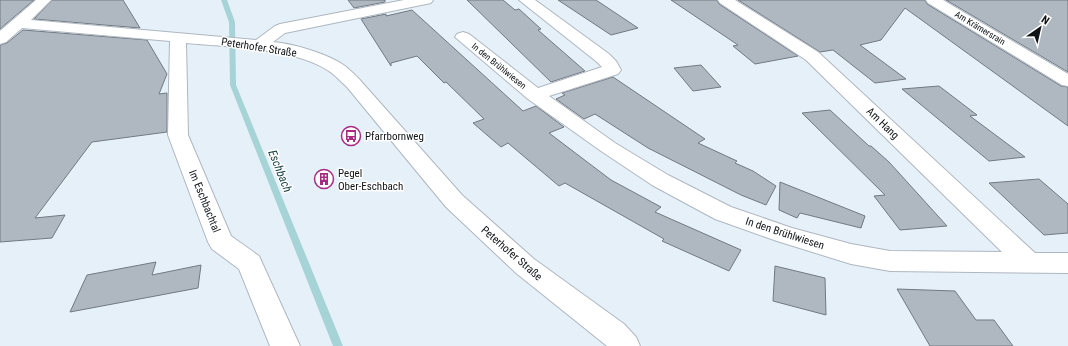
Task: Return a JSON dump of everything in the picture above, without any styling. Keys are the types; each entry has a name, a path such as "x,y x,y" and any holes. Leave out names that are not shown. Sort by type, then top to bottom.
{"street":[{"path":"0,39 44,0"},
{"path":"352,0 362,13"},
{"path":"250,44 280,28 426,0"},
{"name":"In den Brühlwiesen","path":"526,0 603,58 610,65 612,70 535,95"},
{"name":"Am Hang","path":"725,0 812,56 1028,262"},
{"name":"Am Krämersrain","path":"933,0 1068,81"},
{"name":"Peterhofer Straße","path":"18,23 186,37 250,44 298,52 327,63 339,70 353,83 454,201 525,266 614,333 624,346"},
{"name":"Im Eschbachtal","path":"186,37 178,135 221,242 250,263 286,346"},
{"name":"In den Brühlwiesen","path":"463,37 535,95 608,147 660,180 723,213 786,235 851,254 890,261 1068,263"}],"building":[{"path":"0,0 34,0 0,29"},
{"path":"52,0 123,0 140,28 34,19"},
{"path":"348,0 385,0 385,2 354,8"},
{"path":"467,0 503,0 515,10 519,9 541,29 538,30 585,71 551,82"},
{"path":"558,0 596,0 638,28 611,35"},
{"path":"671,0 717,0 719,4 798,56 755,64 733,46 738,45"},
{"path":"738,0 925,0 927,4 1061,86 1068,87 1068,126 905,8 881,40 860,45 906,79 875,83 833,50 820,52"},
{"path":"946,0 1068,0 1068,72"},
{"path":"412,10 523,111 536,106 564,127 549,133 611,180 661,207 655,212 741,250 729,271 662,241 664,239 565,183 559,186 508,143 501,147 473,123 484,119 417,56 391,63 391,66 361,19 386,14 386,16"},
{"path":"23,30 147,40 167,74 159,94 167,93 167,132 92,142 35,218 65,215 52,238 0,242 0,45 7,43"},
{"path":"701,65 721,87 693,91 674,68"},
{"path":"613,77 705,139 698,143 737,161 735,163 753,171 776,186 766,205 741,195 648,148 595,114 584,119 556,99 565,95 562,93"},
{"path":"939,86 977,115 970,116 1025,157 989,161 902,89"},
{"path":"830,110 869,146 871,146 889,162 947,226 900,230 874,196 885,195 802,113"},
{"path":"1039,179 1068,204 1068,233 1044,235 989,183"},
{"path":"780,182 865,216 861,228 800,213 797,218 779,210"},
{"path":"156,262 152,275 201,265 198,288 70,312 87,275"},
{"path":"775,266 825,278 826,315 773,301"},
{"path":"897,289 955,291 976,320 994,320 1013,346 930,346"}],"waterway":[{"name":"Eschbach","path":"224,0 232,22 233,85 338,346"}],"place":[{"name":"Pfarrbornweg","path":"351,136"},
{"name":"Pegel Ober-Eschbach","path":"324,179"}]}
